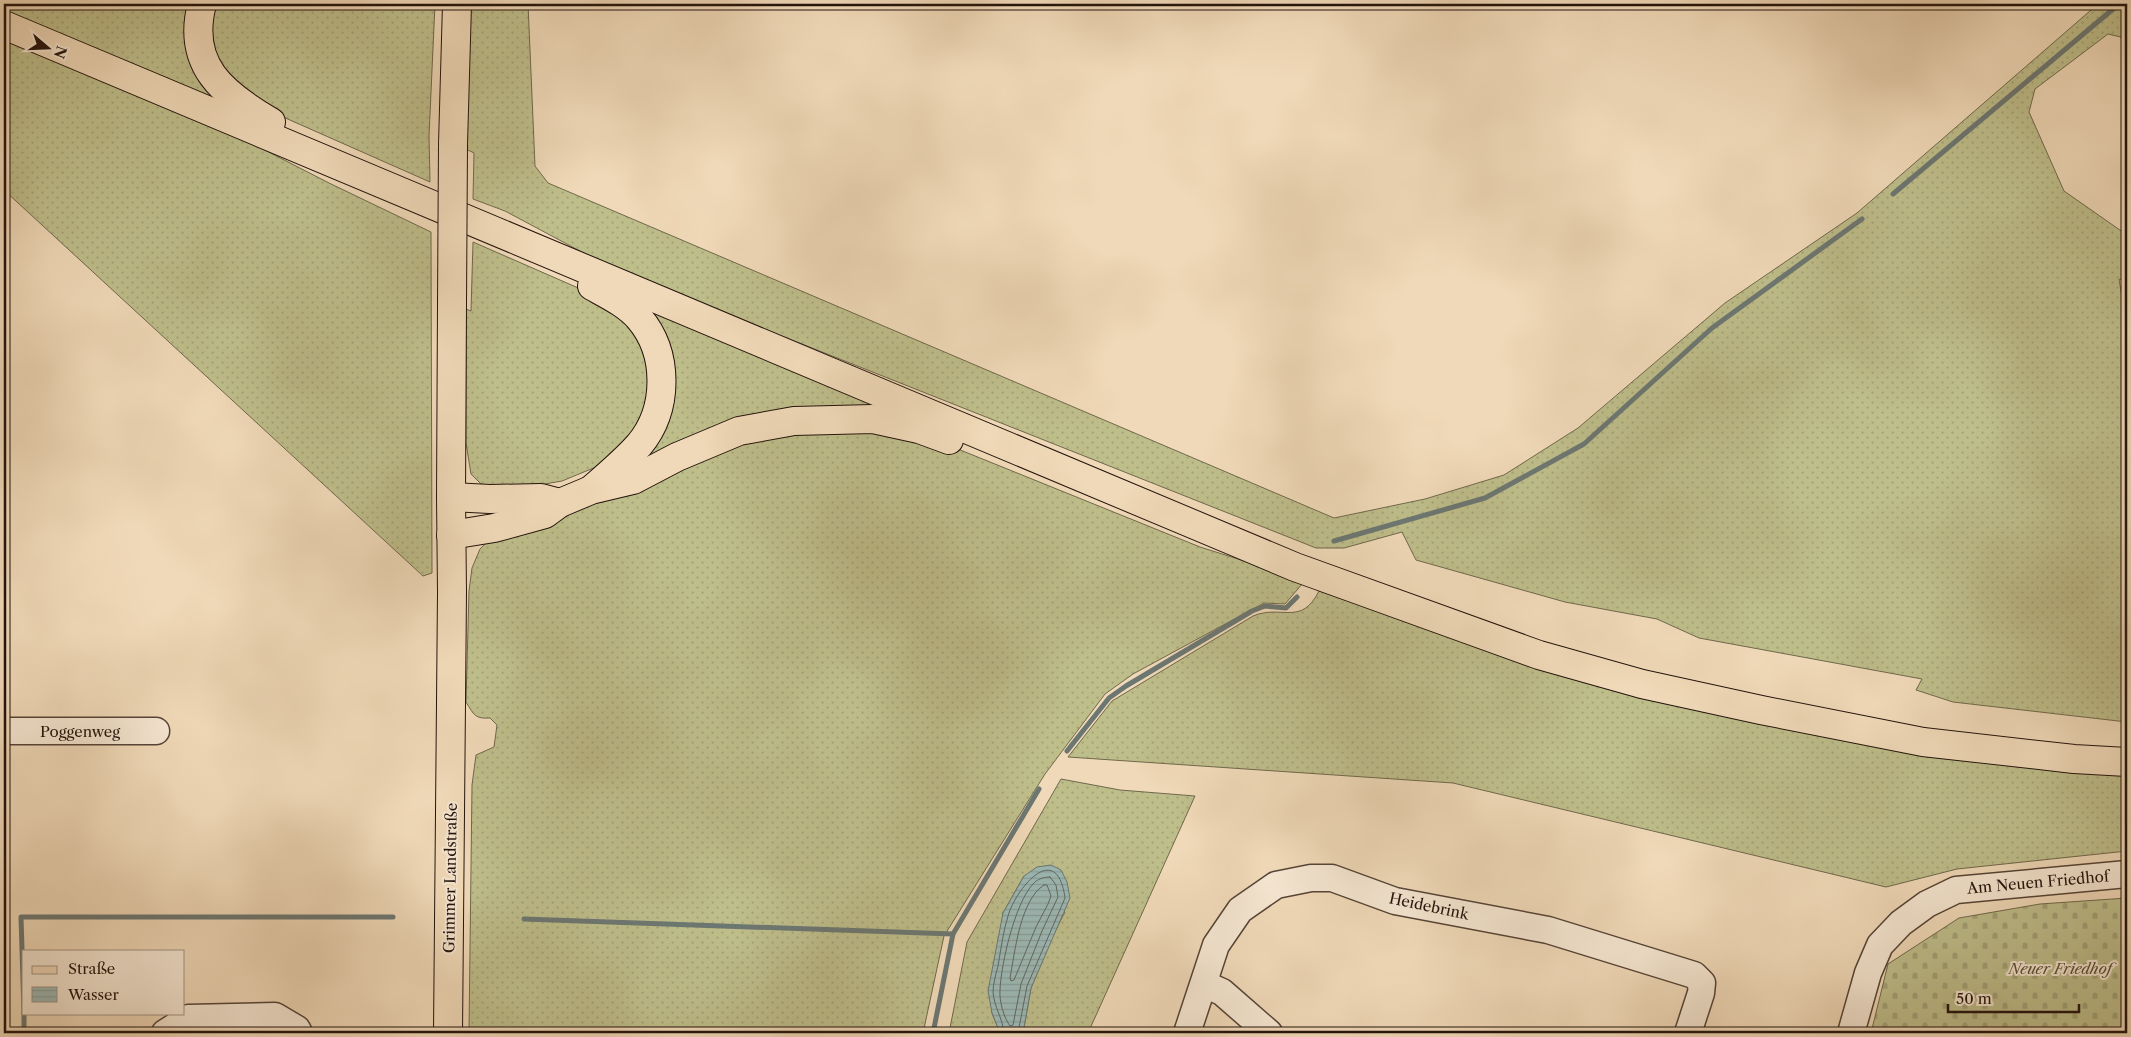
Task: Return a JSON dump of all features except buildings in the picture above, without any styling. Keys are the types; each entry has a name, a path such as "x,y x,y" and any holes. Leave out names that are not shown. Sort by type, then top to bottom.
{"main road":[{"path":"202,4 197,22 200,49 212,77 240,104 365,177"},
{"name":"Grimmer Landstraße","path":"448,1033 452,724 450,497 453,144 457,4"},
{"path":"4,25 508,235 1065,472 1327,579 1539,655 1642,684 1923,742 2074,759 2127,762"},
{"path":"508,235 620,302 638,317 652,335 658,352 662,372 661,393 658,410 650,428 640,444 591,490"},
{"path":"451,535 494,528 545,514 560,503 591,490 633,480 677,457 739,431 794,421 873,420 919,429 1030,472 1065,472"},
{"path":"450,497 490,499 541,498 560,503"}],"street":[{"name":"Poggenweg","path":"4,731 156,730"},
{"name":"Am Neuen Friedhof","path":"1851,1033 1868,973 1880,945 1901,923 1927,904 1956,890 2127,874"},
{"name":"Heidebrink","path":"1187,1033 1216,945 1240,910 1276,885 1311,878 1332,878 1396,901 1548,930 1694,975 1702,983 1688,1033"},
{"path":"1204,984 1222,992 1269,1033"},
{"path":"165,1033 188,1018 275,1016 297,1029 299,1033"}],"green space":[{"path":"7,4 193,4 235,111 4,14"},
{"path":"209,4 435,4 429,136 430,182 256,105 211,59"},
{"path":"469,4 528,4 535,166 548,183 1334,518 1425,499 1504,475 1578,428 1725,303 1857,213 2098,4 2127,4 2127,33 2125,38 2108,34 2035,89 2029,112 2064,191 2127,235 2127,283 2119,279 2127,328 2127,722 1953,702 1916,690 1922,679 1699,638 1657,619 1565,602 1416,560 1402,532 1344,548 1316,548 676,294 595,259 505,211 473,199 474,153 466,149"},
{"path":"4,36 214,124 329,183 431,232 432,573 423,576 4,190"},
{"path":"473,242 608,301 627,316 654,361 639,434 596,467 562,481 528,487 492,488 481,484 471,474 466,443 466,309 471,311"},
{"path":"642,306 884,406 643,466 649,447 655,437"},
{"path":"851,426 938,441 1200,547 1282,573 1303,583 1285,604 1264,603 1133,674 1105,694 1045,774 944,936 923,1033 469,1033 472,785 476,755 494,747 497,725 490,718 481,718 475,715 466,702 469,591 472,568 480,549 490,539 597,503 743,439"},
{"path":"1319,591 1511,656 2127,771 2127,851 1957,869 1886,887 1453,783 1068,757 1112,701 1253,616 1273,612 1298,612 1312,602"},
{"path":"1061,779 1120,790 1195,796 1088,1033 1023,1033 1031,988 1053,935 1065,912 1024,876 1003,913 992,1013 1000,1033 949,1033 967,942"},
{"name":"Neuer Friedhof","path":"2127,898 2127,1033 1871,1033 1888,964 1959,918 2040,904"}],"water":[{"path":"1051,865 1061,870 1067,882 1070,898 1031,988 1023,1033 1000,1033 992,1013 988,991 1003,913 1024,876 1037,867"}],"waterway":[{"path":"1893,194 2119,4"},
{"path":"1334,541 1485,498 1584,444 1712,328 1862,219"},
{"path":"1067,751 1109,698 1126,686 1252,611 1265,606 1286,608 1297,597"},
{"path":"933,1033 953,934 1039,789"},
{"path":"22,950 21,917 393,917"},
{"path":"524,919 953,934"},
{"path":"24,1014 24,1033"}]}
